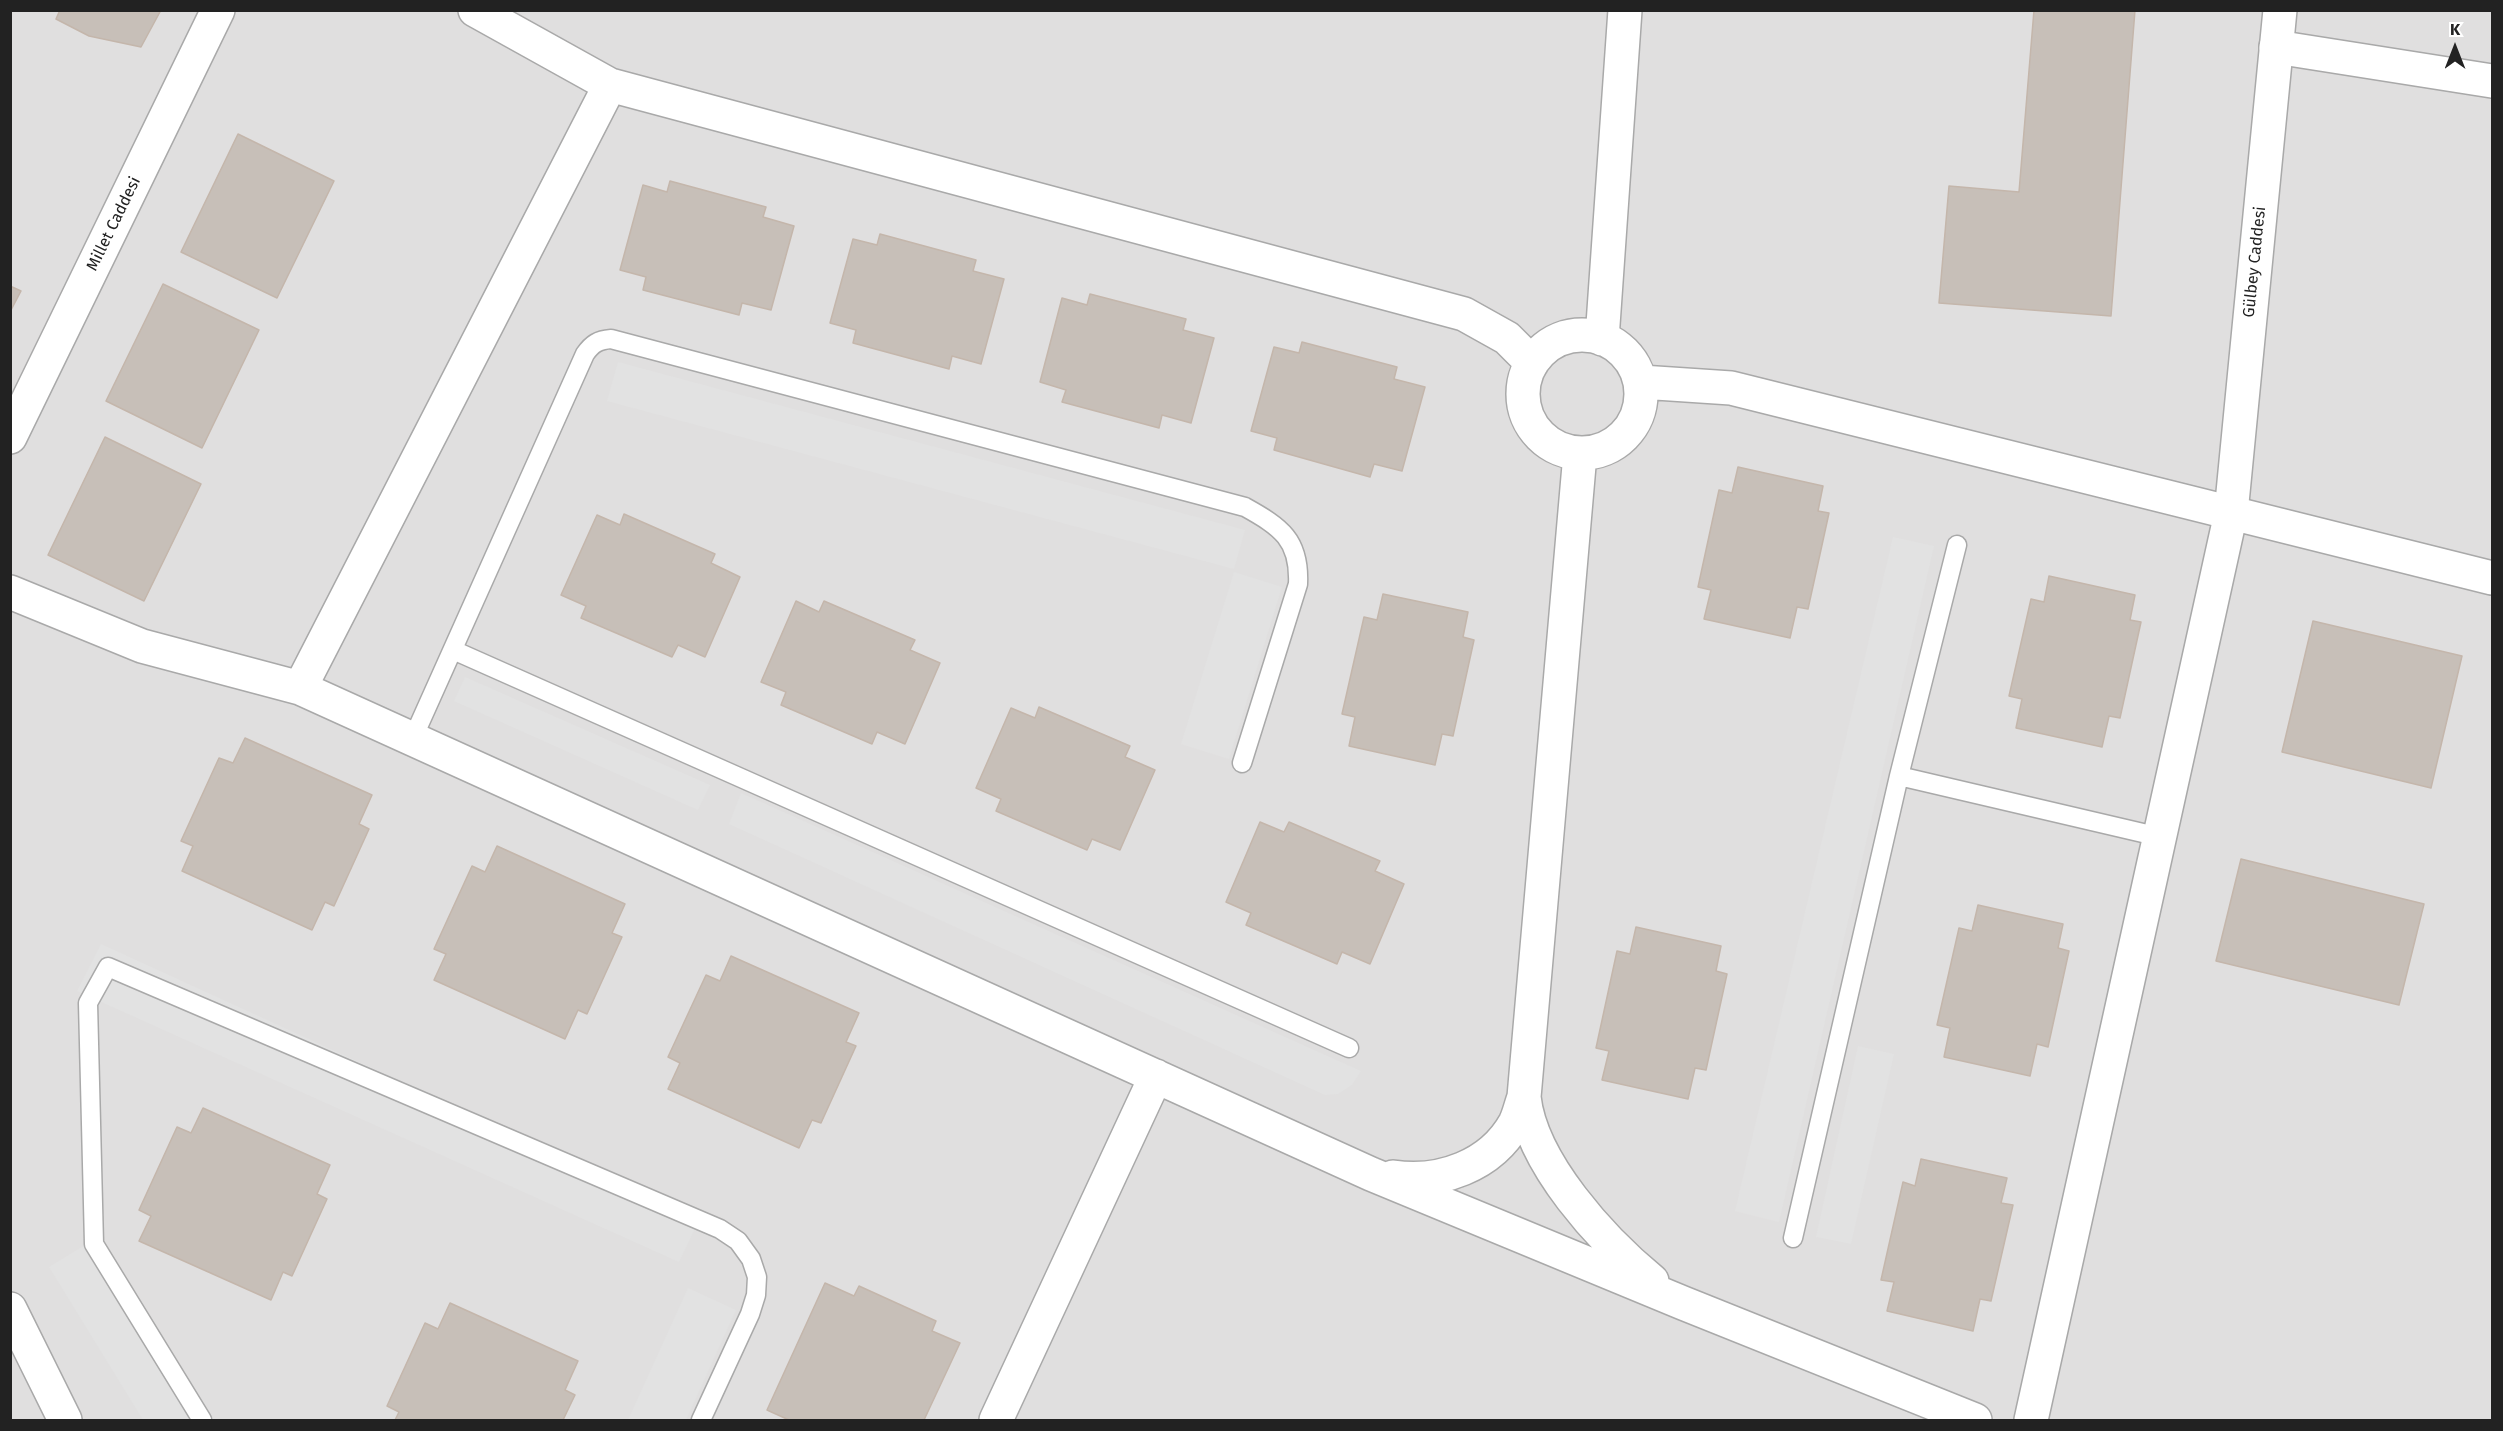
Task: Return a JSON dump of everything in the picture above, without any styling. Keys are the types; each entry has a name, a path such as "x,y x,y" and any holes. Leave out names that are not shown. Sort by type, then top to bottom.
{"street":[{"name":"Millet Caddesi","path":"10,437 218,10"},
{"path":"475,10 610,84 1464,314 1507,338 1532,363"},
{"path":"1602,339 1625,10"},
{"name":"Gülbey Caddesi","path":"2031,1420 2231,513 2280,10"},
{"path":"2276,47 2493,81"},
{"path":"300,688 610,84"},
{"path":"1583,335 1602,339 1620,348 1633,364 1641,382 1642,400 1637,417 1628,433 1614,445 1597,452 1580,454 1562,450 1546,442 1526,414 1523,396 1525,379 1532,363 1545,348 1563,338 1583,335"},
{"path":"1641,382 1731,388 2493,578"},
{"path":"1371,1174 1427,1179 1450,1174 1475,1163 1490,1152 1515,1124 1524,1097 1580,454"},
{"path":"10,592 142,646 300,688 1371,1174 1683,1303 1976,1420"},
{"path":"996,1420 1156,1076"},
{"path":"1524,1097 1529,1125 1536,1142 1585,1214 1611,1244 1641,1272 1683,1303"},
{"path":"10,1309 65,1420"}],"lane":[{"path":"413,738 585,354 591,345 601,339 611,339 1233,504 1267,519 1285,533 1299,569 1298,584 1242,764"},
{"path":"1793,1238 1899,776 1957,544"},
{"path":"453,650 1349,1048"},
{"path":"1899,776 2160,837"},
{"path":"202,1420 94,1244 88,1003 108,967 720,1229 738,1241 751,1259 757,1277 756,1295 750,1314 701,1420"}],"shaded area":[{"path":"11,11 2492,11 2492,1420 11,1420"},
{"path":"618,362 1245,530 1234,569 607,401"},
{"path":"1893,537 1934,546 1779,1222 1735,1211"},
{"path":"1234,572 1282,587 1229,759 1181,744"},
{"path":"465,677 710,785 698,810 454,701"},
{"path":"741,793 1361,1071 1352,1085 1338,1094 1325,1095 729,824"},
{"path":"101,944 700,1218 679,1262 77,991"},
{"path":"1858,1046 1894,1054 1851,1244 1816,1237"},
{"path":"85,1245 193,1420 143,1420 49,1267"},
{"path":"688,1288 736,1310 686,1420 628,1420"}],"building":[{"path":"60,10 161,10 141,47 89,36 56,19"},
{"path":"2034,10 2135,10 2111,316 1939,303 1949,186 2019,192"},
{"path":"238,134 334,181 277,298 181,252"},
{"path":"670,181 766,207 763,217 794,226 771,310 742,303 739,315 643,290 646,277 620,270 643,185 667,192"},
{"path":"880,234 976,260 973,271 1004,279 981,364 952,356 949,369 853,343 856,330 830,323 853,239 877,245"},
{"path":"163,284 259,330 202,448 106,401"},
{"path":"10,286 21,291 10,312"},
{"path":"1090,294 1186,319 1183,330 1214,338 1191,423 1162,415 1159,428 1062,402 1066,390 1040,382 1062,298 1087,305"},
{"path":"1302,342 1397,367 1394,379 1425,387 1402,471 1374,464 1370,477 1274,450 1277,438 1251,431 1274,347 1299,353"},
{"path":"105,437 201,484 144,601 48,555"},
{"path":"1738,467 1823,486 1818,511 1829,513 1808,609 1797,607 1790,638 1704,619 1711,590 1698,587 1719,490 1732,493"},
{"path":"624,514 715,554 711,563 740,577 705,657 678,645 672,657 581,618 586,606 561,595 597,515 620,525"},
{"path":"2049,576 2135,595 2130,620 2141,622 2120,718 2109,716 2102,747 2016,728 2022,699 2009,696 2031,599 2044,602"},
{"path":"1383,594 1468,612 1463,637 1474,640 1453,736 1442,734 1435,765 1349,746 1355,717 1342,714 1364,617 1377,620"},
{"path":"796,601 819,612 824,601 915,640 910,650 940,663 905,744 877,732 872,744 781,705 786,692 761,682"},
{"path":"2313,621 2462,656 2431,788 2282,752"},
{"path":"1039,707 1130,746 1125,757 1155,770 1120,850 1092,839 1087,850 996,811 1001,799 976,788 1011,708 1035,718"},
{"path":"245,738 372,795 359,824 369,829 334,906 325,902 312,930 182,871 193,846 181,841 219,758 233,763"},
{"path":"1260,822 1284,832 1289,822 1380,861 1375,871 1404,884 1370,964 1342,952 1337,964 1246,925 1251,913 1226,902"},
{"path":"497,846 625,904 612,933 622,937 587,1014 578,1010 565,1039 434,980 446,954 434,949 472,866 485,872"},
{"path":"2241,859 2424,904 2399,1005 2216,961"},
{"path":"1978,905 2063,924 2058,948 2069,951 2048,1047 2037,1044 2030,1076 1944,1057 1950,1028 1937,1025 1959,928 1972,931"},
{"path":"1636,927 1721,946 1716,971 1727,974 1706,1070 1695,1068 1688,1099 1602,1080 1609,1051 1596,1048 1617,951 1630,954"},
{"path":"731,956 859,1013 846,1042 856,1046 821,1123 812,1120 799,1148 668,1089 680,1063 668,1057 706,975 720,981"},
{"path":"203,1108 330,1165 317,1194 327,1199 292,1276 283,1272 271,1300 139,1241 151,1216 139,1210 177,1127 191,1133"},
{"path":"1921,1159 2007,1178 2001,1203 2013,1205 1991,1301 1980,1299 1973,1331 1887,1311 1894,1282 1881,1280 1903,1182 1915,1186"},
{"path":"825,1283 854,1296 859,1286 936,1321 932,1331 960,1343 924,1420 789,1420 767,1410"},
{"path":"450,1303 578,1361 565,1390 575,1395 563,1420 395,1420 399,1412 387,1406 425,1323 438,1329"}]}
